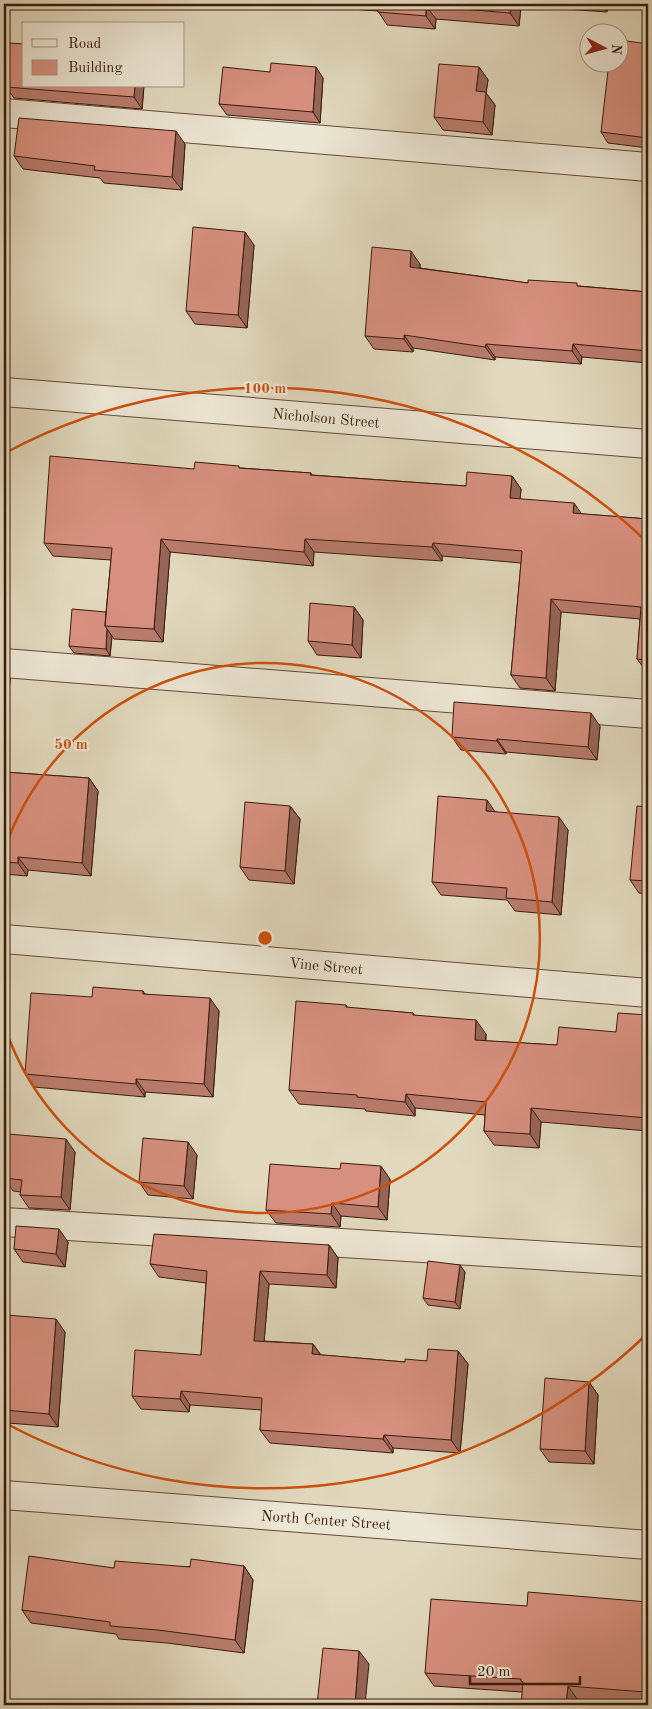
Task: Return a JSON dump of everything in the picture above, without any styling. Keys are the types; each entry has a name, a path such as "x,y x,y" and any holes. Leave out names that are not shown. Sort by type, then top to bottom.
{"street":[{"path":"4,113 648,167"},
{"name":"Nicholson Street","path":"4,392 648,444"},
{"path":"4,663 648,714"},
{"name":"Vine Street","path":"4,939 648,993"},
{"path":"4,1222 648,1262"},
{"name":"North Center Street","path":"4,1495 648,1545"}],"building":[{"path":"378,4 511,4 510,13 426,6 426,16 378,12"},
{"path":"630,41 648,44 646,93 648,93 648,138 601,132 608,72 630,72"},
{"path":"10,43 22,44 22,88 135,88 134,97 6,87"},
{"path":"271,63 316,67 313,112 219,104 223,67 270,72"},
{"path":"439,64 479,67 476,91 486,92 483,122 434,117"},
{"path":"19,118 176,131 172,177 94,170 95,166 14,156"},
{"path":"193,227 245,232 238,315 186,311"},
{"path":"372,247 411,251 410,267 528,283 528,280 577,283 577,286 648,292 648,351 573,344 572,351 486,344 485,347 404,335 404,339 365,336"},
{"path":"50,456 194,469 195,462 239,466 239,468 311,473 310,475 466,486 467,472 512,476 510,498 574,503 573,513 648,519 648,660 637,659 641,607 551,599 546,678 511,675 522,551 433,543 432,547 305,539 304,552 161,539 154,629 105,626 112,548 44,543"},
{"path":"310,603 354,607 352,645 308,641"},
{"path":"72,609 106,612 106,649 69,646"},
{"path":"454,702 591,713 588,747 452,737"},
{"path":"4,772 89,778 82,863 18,857 18,863 4,862"},
{"path":"438,796 487,800 486,811 559,817 552,902 506,898 507,888 432,882"},
{"path":"245,802 290,806 285,871 240,867"},
{"path":"637,806 648,807 648,881 630,880"},
{"path":"93,987 143,991 143,994 210,998 204,1084 136,1079 136,1084 25,1074 31,993 92,997"},
{"path":"296,1001 413,1013 413,1015 476,1020 475,1040 557,1045 559,1027 616,1032 618,1013 648,1015 648,1118 531,1108 530,1134 484,1131 486,1102 406,1094 405,1102 357,1097 357,1095 289,1090"},
{"path":"8,1134 66,1139 61,1197 20,1195 22,1180 4,1178"},
{"path":"143,1138 188,1142 184,1186 139,1182"},
{"path":"341,1163 381,1166 378,1207 332,1203 331,1214 266,1210 270,1164 340,1169"},
{"path":"16,1226 59,1229 56,1254 14,1249"},
{"path":"154,1234 329,1245 327,1275 260,1271 254,1341 313,1344 312,1354 405,1362 405,1359 427,1361 428,1349 458,1351 451,1440 384,1435 383,1439 260,1430 262,1398 181,1391 180,1399 132,1396 135,1350 201,1355 207,1271 150,1264"},
{"path":"428,1261 460,1265 455,1302 423,1298"},
{"path":"6,1315 56,1319 49,1414 4,1410"},
{"path":"545,1378 589,1382 585,1451 540,1449"},
{"path":"29,1556 114,1568 115,1561 190,1567 191,1559 244,1566 235,1640 110,1626 110,1622 22,1610"},
{"path":"528,1592 648,1602 648,1685 646,1685 645,1692 568,1686 566,1705 521,1705 523,1682 521,1679 425,1673 431,1599 527,1606"},
{"path":"323,1648 359,1651 355,1705 317,1705"}]}
